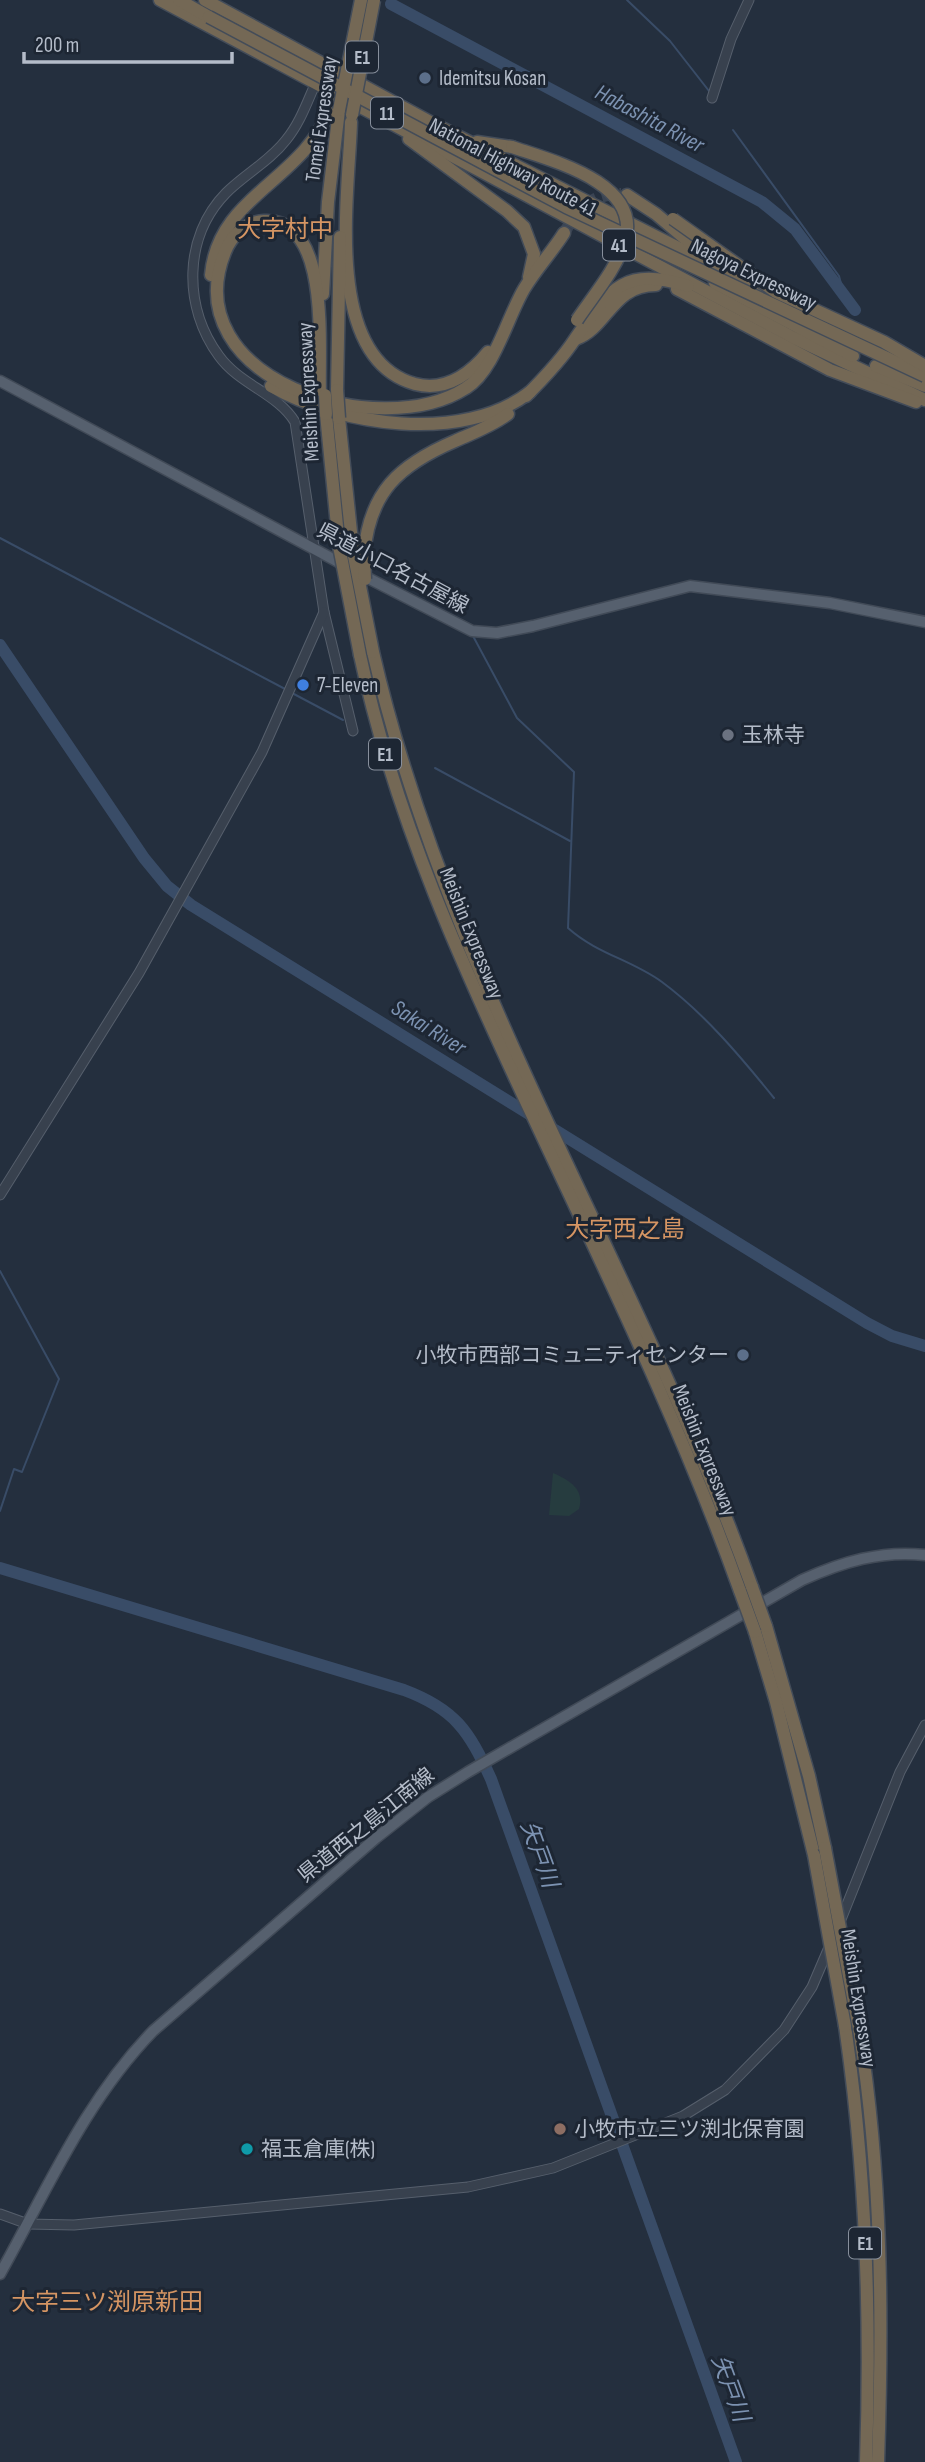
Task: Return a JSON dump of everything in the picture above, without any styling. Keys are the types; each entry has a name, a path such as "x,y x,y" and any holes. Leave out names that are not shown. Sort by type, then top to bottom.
{"highway":[{"name":"National Highway Route 41","path":"160,0 792,337 925,400"},
{"name":"Nagoya Expressway","path":"179,0 566,207 925,376"},
{"name":"National Highway Route 41","path":"205,0 466,140 724,273 925,366"},
{"path":"360,0 343,113 348,276 356,320 376,358 406,381 418,384 441,384 472,369 502,331"},
{"name":"Tomei Expressway","path":"328,202 343,113 374,0"},
{"path":"343,113 236,215 217,247 211,269 210,295 217,324 230,350 258,378 285,394 330,411 363,418 419,423 467,420 504,410 530,392"},
{"name":"Tomei Expressway","path":"328,393 339,246 343,113"},
{"path":"387,120 435,161 507,211 524,228 530,236 534,254 525,287"},
{"path":"466,140 512,147 601,184 617,197 625,212 626,233 621,251 577,320 582,337"},
{"path":"724,273 656,214 624,195 651,204 776,292 884,342 925,366"},
{"name":"Meishin Expressway","path":"328,202 323,295 329,455 339,546 360,655 387,758 519,1087 651,1370 746,1589"},
{"path":"328,393 316,289 307,249 297,235 284,225 271,221 254,222 237,233 225,251 218,275 219,302 227,328 243,353 267,374 297,391 362,409 396,409 441,400 466,389 481,375 525,287 564,233"},
{"path":"627,249 680,263 846,352 925,386"},
{"path":"582,337 608,296 626,282 637,278 659,279 706,295 712,292"},
{"path":"358,553 370,520 394,478 430,451 497,421 530,392 610,306 630,291 646,285 672,287 830,370 925,405"},
{"name":"Meishin Expressway","path":"329,415 358,553 365,619 424,848"},
{"name":"Meishin Expressway","path":"478,983 537,1098 663,1366 746,1589 809,1776 859,2029 872,2140 880,2277 878,2462"},
{"name":"Meishin Expressway","path":"760,1629 814,1856 845,2026 865,2227 868,2387 866,2462"}],"main road":[{"name":"県道小口名古屋線","path":"0,381 462,626 483,633 533,626 690,586 830,603 925,622"},
{"name":"県道西之島江南線","path":"0,2274 86,2116 125,2059 153,2031 376,1838 428,1797 487,1760 802,1580 840,1563 873,1556 925,1555"}],"street":[{"path":"712,98 731,39 749,0"},
{"path":"326,64 287,140 242,178 210,215 196,249 193,286 202,327 219,356 244,382 287,409 295,422 324,612 353,731"},
{"path":"0,1195 139,972 262,752 324,612"},
{"path":"0,2214 28,2224 74,2225 468,2186 527,2176 683,2116 725,2090 753,2063 796,2013 824,1961 900,1772 925,1725"}],"green space":[{"path":"553,1473 570,1482 580,1496 579,1509 569,1516 549,1515"}],"waterway":[{"path":"627,0 670,41 709,91"},
{"name":"Habashita River","path":"391,4 762,202 795,229 855,310"},
{"path":"733,130 839,276 844,295"},
{"path":"0,538 287,690"},
{"path":"473,636 517,718 574,772 568,928 591,944 651,974 678,994 721,1036 774,1098"},
{"name":"Sakai River","path":"0,645 144,858 167,886 191,905 867,1323 892,1336 925,1346"},
{"path":"292,693 343,720"},
{"path":"435,768 570,841"},
{"path":"0,1271 59,1379 22,1472 14,1469 0,1511"},
{"name":"矢戸川","path":"0,1568 404,1690 436,1705 458,1724 475,1748 491,1779 736,2462"}],"tunnel":[{"path":"564,233 586,204 601,197 621,194"}],"place":[{"name":"Idemitsu Kosan","path":"425,78"},
{"name":"7-Eleven","path":"303,685"},
{"name":"玉林寺","path":"728,735"},
{"name":"小牧市西部コミュニティセンター","path":"743,1355"},
{"name":"小牧市立三ツ渕北保育園","path":"560,2129"},
{"name":"福玉倉庫(株)","path":"247,2149"}],"district":[{"name":"大字村中","path":"285,229"},
{"name":"大字西之島","path":"625,1229"},
{"name":"大字三ツ渕原新田","path":"107,2302"}]}
